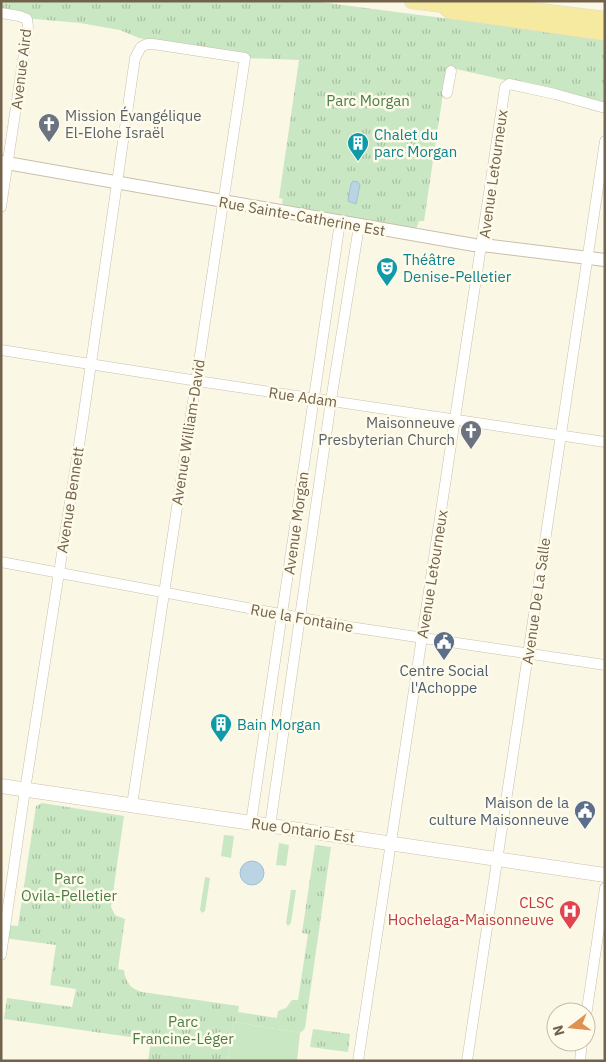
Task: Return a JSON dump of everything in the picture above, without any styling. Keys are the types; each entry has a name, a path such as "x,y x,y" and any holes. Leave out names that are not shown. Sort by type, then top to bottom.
{"main road":[{"path":"412,1 443,5 450,11 518,10 605,19"},
{"path":"518,10 605,33"},
{"name":"Rue Ontario Est","path":"1,786 605,875"}],"street":[{"name":"Avenue Aird","path":"1,13 27,19 28,27 5,163 1,207"},
{"name":"Avenue Bennett","path":"1,955 25,790 51,632 135,58 141,47 146,44 153,44 245,58"},
{"name":"Avenue William-David","path":"132,805 245,58"},
{"path":"447,93 450,70"},
{"name":"Avenue Letourneux","path":"358,1061 505,87 509,84 605,108"},
{"name":"Avenue De La Salle","path":"467,1061 605,141"},
{"name":"Rue Sainte-Catherine Est","path":"5,163 482,246 605,260"},
{"name":"Avenue Morgan","path":"251,823 340,222"},
{"name":"Avenue Morgan","path":"270,826 331,401 359,226"},
{"name":"Rue Adam","path":"1,350 605,442"},
{"name":"Rue la Fontaine","path":"1,562 299,618 605,666"},
{"path":"588,1002 605,888"}],"green space":[{"name":"Parc Morgan","path":"1,1 312,1 605,39 605,103 447,67 424,221 419,221 417,227 411,229 285,206 282,203 283,199 279,198 299,60 245,58 139,38 120,30 80,23 1,16"},
{"name":"Parc Francine-Léger","path":"42,803 124,816 111,907 115,915 125,919 118,969 124,970 127,981 132,987 142,992 239,1006 238,1012 277,1018 278,1011 286,1008 292,1000 298,1000 308,934 302,933 315,845 331,847 305,1028 300,1033 234,1022 228,1061 148,1061 151,1040 4,1019 7,998 72,1007 76,989 50,985 56,945 4,938 5,925 18,926 36,806"},
{"path":"224,835 234,836 231,858 221,856"},
{"path":"279,843 289,845 286,866 276,865"},
{"path":"205,877 210,878 205,911 202,913 200,910"},
{"path":"291,890 296,890 291,923 288,926 286,923"},
{"path":"234,1022 300,1033 297,1061 228,1061"},
{"path":"313,1029 350,1034 348,1052 310,1047"}],"water":[{"path":"353,181 358,182 360,185 356,204 348,201"},
{"path":"252,861 260,865 264,873 260,881 252,885 244,881 240,873 244,865"}],"place":[{"name":"Mission Évangélique El-Elohe Israël","path":"49,143"},
{"name":"Chalet du parc Morgan","path":"358,162"},
{"name":"Théâtre Denise-Pelletier","path":"387,287"},
{"name":"Maisonneuve Presbyterian Church","path":"471,450"},
{"name":"Centre Social l'Achoppe","path":"444,661"},
{"name":"Bain Morgan","path":"221,743"},
{"name":"Maison de la culture Maisonneuve","path":"585,830"},
{"name":"CLSC Hochelaga-Maisonneuve","path":"570,930"}],"park label":[{"name":"Parc Ovila-Pelletier","path":"69,886"}]}
